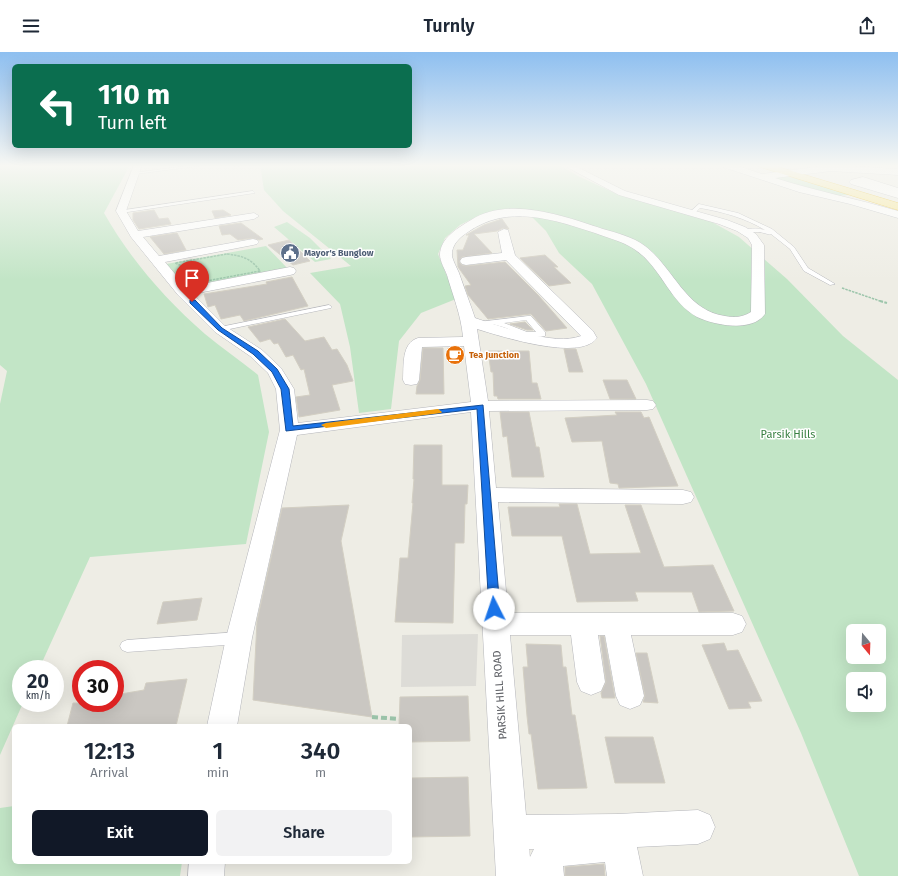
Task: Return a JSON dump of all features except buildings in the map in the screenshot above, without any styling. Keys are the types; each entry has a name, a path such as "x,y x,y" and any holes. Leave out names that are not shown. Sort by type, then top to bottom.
{"highway":[{"path":"887,203 898,207"}],"main road":[{"path":"862,203 898,215"}],"street":[{"path":"125,203 122,211 135,235 183,292 220,329 256,353 275,371 285,389 289,430 239,638 222,724"},
{"name":"PARSIK HILL ROAD","path":"514,876 480,406 472,342 474,323 446,255 452,240 467,226 481,219 502,214 526,213 549,215 579,223 639,247 652,258 693,308 716,320 738,322 752,319 758,314 758,245 752,236 743,230 723,222 659,203"},
{"path":"135,235 254,216"},
{"path":"474,323 506,333 566,344 576,344 589,338 588,334 509,256 504,232"},
{"path":"157,260 253,242"},
{"path":"466,261 509,256"},
{"path":"183,292 290,271"},
{"path":"411,380 414,347 418,343 472,342"},
{"path":"289,430 480,406 647,405"},
{"path":"487,495 683,497"},
{"path":"495,624 583,627 733,624"},
{"path":"617,626 630,696"},
{"path":"583,627 591,682"},
{"path":"510,832 620,851 698,828"},
{"path":"546,876 545,864 548,854 554,849 605,845 620,851"},
{"path":"206,876 207,864"}],"lane":[{"path":"122,211 174,203"},
{"path":"692,213 699,206 746,217 774,234 791,247 803,266 810,273 832,284"},
{"path":"743,230 760,230 774,234"},
{"path":"220,329 329,307"},
{"path":"474,323 528,318 542,334 526,334 495,322"},
{"path":"127,646 239,638"}],"path":[{"path":"227,254 239,255 255,262 260,271 201,282 194,271 175,263 227,254"},
{"path":"832,284 887,303"},
{"path":"372,717 399,718"}],"shaded area":[{"path":"478,634 476,686 401,687 402,635"}],"green space":[{"path":"0,203 109,203 104,213 125,246 149,278 190,321 258,375 269,432 246,544 90,557 43,660 12,660 12,712 19,712 14,724 12,724 12,728 0,755 0,404 7,371 0,365"},
{"name":"Parsik Hills","path":"276,203 649,203 712,222 739,237 787,279 843,336 898,380 898,876 859,876 801,733 646,384 592,284 559,253 546,231 525,210 500,212 474,218 460,225 445,238 438,254 456,299 421,313 399,341 391,409 359,413 350,347 340,304 310,273 351,266 283,211"},
{"path":"287,222 310,238 331,259 315,262 274,227"},
{"path":"266,246 290,271 183,292 161,265"},
{"path":"12,806 12,864 182,864 180,876 0,876 0,808"}],"slow traffic":[{"path":"326,425 438,412"}],"place":[{"name":"Mayor's Bunglow","path":"290,253"},
{"name":"Tea Junction","path":"455,355"}],"route":[{"path":"192,302 220,329 256,353 275,371 285,389 289,430 480,406 494,609"}]}
